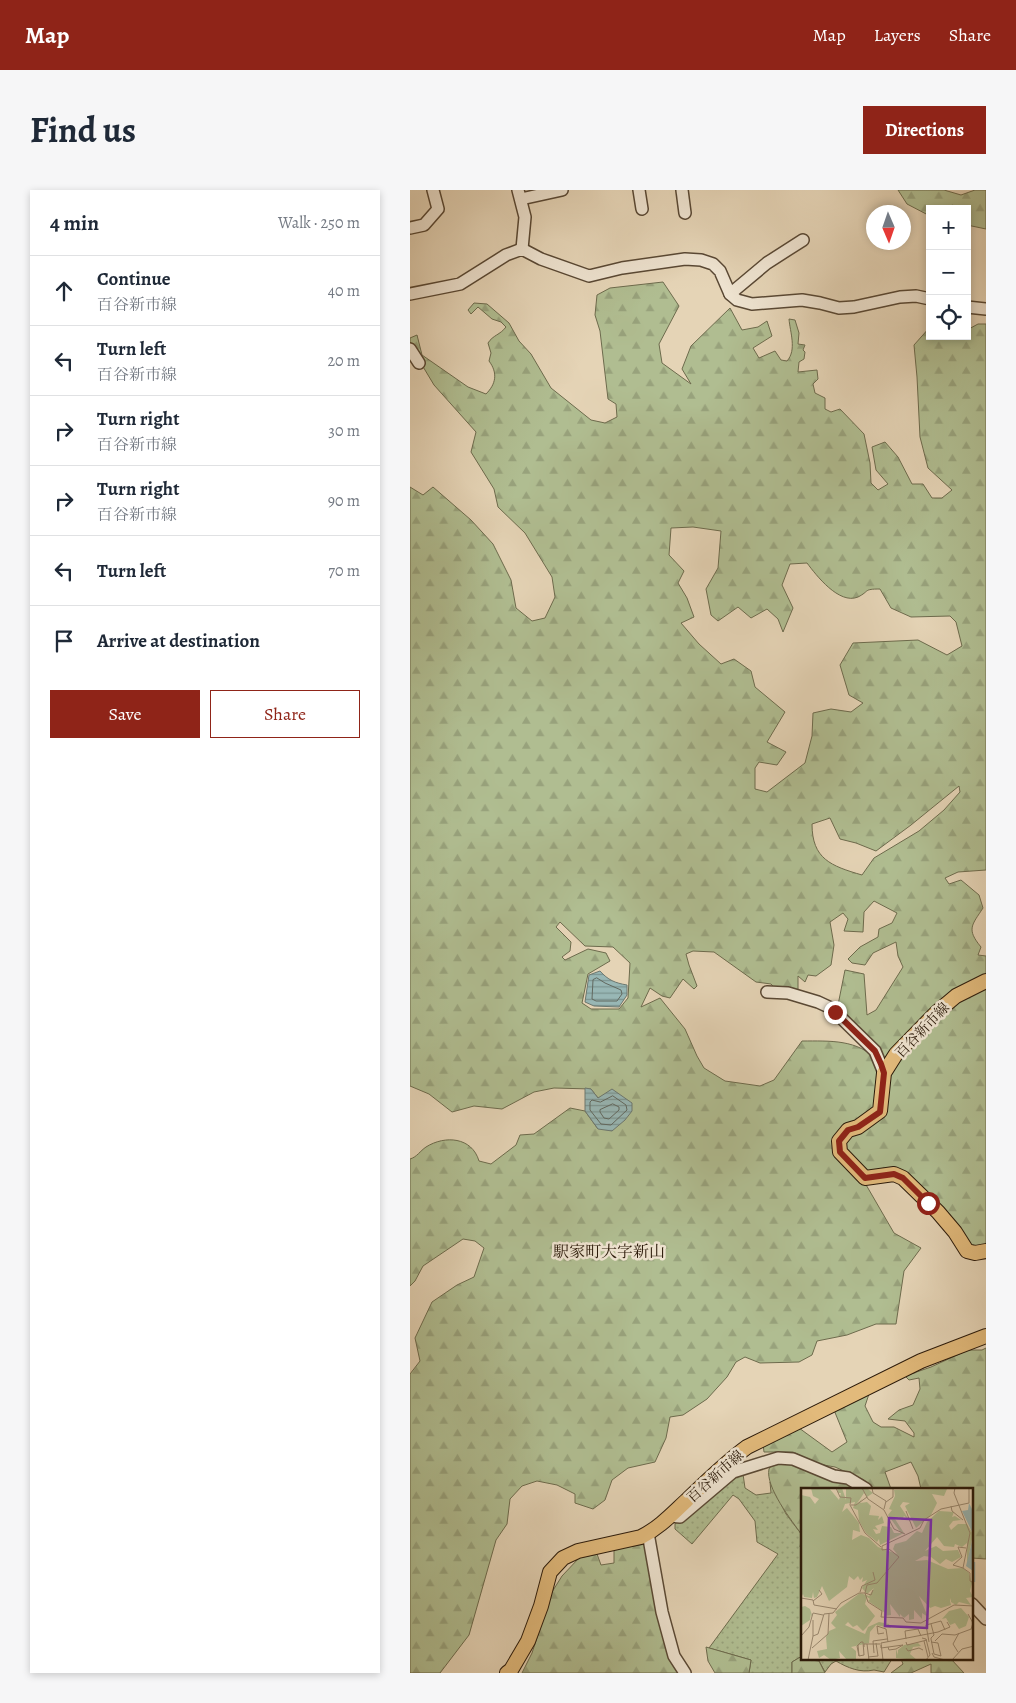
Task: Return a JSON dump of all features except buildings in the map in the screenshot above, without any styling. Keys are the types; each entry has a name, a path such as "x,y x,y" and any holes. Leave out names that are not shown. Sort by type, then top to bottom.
{"main road":[{"name":"百谷新市線","path":"986,981 956,996 937,1012 896,1054 884,1073 880,1112 858,1127 848,1130 839,1141 840,1152 865,1178 894,1174 903,1178 938,1212 967,1251 975,1253 986,1250"},
{"name":"百谷新市線","path":"508,1673 528,1641 541,1606 550,1572 562,1558 578,1551 641,1537 670,1516 728,1461 747,1447 921,1361 986,1336"}],"street":[{"path":"410,228 424,225 438,209 433,190"},
{"path":"522,249 525,217 520,195 562,190"},
{"path":"639,190 642,209"},
{"path":"682,190 685,213"},
{"path":"730,294 767,263 803,240"},
{"path":"410,294 460,284 506,255 522,249 541,259 589,276 622,268 685,259 701,260 713,264 720,271 730,294 737,300 752,304 802,300 838,308 854,307 900,297 916,296 926,298"},
{"path":"971,307 986,309"},
{"path":"410,349 419,363"},
{"path":"767,992 788,994 818,1002 831,1008 875,1051 884,1073"},
{"path":"670,1516 680,1517 734,1472 778,1458 793,1459 834,1476 848,1478 864,1488"},
{"path":"648,1533 662,1612 674,1656 685,1673"},
{"path":"974,1606 986,1619"}],"green space":[{"path":"898,190 944,190 961,195 975,190 986,190 986,229 971,226 971,205 926,205 926,214 907,204"},
{"path":"663,282 679,306 659,344 662,363 691,384 682,369 691,346 730,308 742,330 758,327 767,321 772,336 753,348 759,358 775,351 781,360 787,361 792,352 789,319 795,320 799,333 798,344 805,345 803,350 805,352 804,359 799,362 798,372 817,370 818,379 813,384 815,393 825,398 825,409 831,412 840,409 864,434 870,463 871,483 878,490 888,484 876,470 872,447 885,442 898,457 912,484 923,484 932,498 942,498 952,490 928,468 920,437 914,345 926,332 926,340 971,340 971,328 978,324 986,324 986,870 958,872 945,878 949,884 961,880 979,895 983,908 972,927 972,931 973,936 981,947 978,955 986,956 986,977 971,986 886,1069 843,1023 838,1005 845,970 864,974 867,1015 876,1010 903,967 898,956 896,942 873,953 865,965 852,963 848,959 860,947 878,937 879,929 892,923 897,913 874,901 864,912 863,932 844,931 848,919 843,913 830,922 834,945 831,965 816,976 808,975 805,982 798,976 798,991 784,997 771,984 756,982 714,952 693,951 686,954 697,986 694,989 683,979 670,998 662,996 650,988 641,1007 660,998 685,1029 704,1068 725,1081 760,1086 774,1080 802,1041 853,1045 870,1054 878,1061 877,1109 841,1133 832,1149 865,1183 894,1233 921,1248 904,1271 896,1324 876,1324 847,1335 817,1341 812,1355 799,1362 760,1363 745,1357 736,1362 727,1377 707,1399 683,1415 670,1417 666,1438 655,1462 628,1468 612,1480 605,1500 593,1509 575,1503 575,1494 557,1485 537,1481 522,1486 510,1499 507,1524 496,1540 469,1635 440,1673 410,1673 410,1374 420,1361 415,1338 432,1302 457,1285 474,1277 484,1248 475,1241 463,1239 423,1266 410,1286 410,1159 433,1143 457,1140 470,1147 479,1161 491,1164 516,1145 520,1135 534,1134 570,1108 585,1111 598,1129 603,1096 598,1098 591,1089 554,1088 534,1092 502,1109 474,1106 452,1112 429,1094 410,1086 410,487 423,495 433,487 471,520 493,544 511,580 516,608 532,621 545,618 555,597 552,577 525,533 498,507 494,489 471,452 476,432 434,385 410,345 410,338 417,335 422,355 468,387 486,394 495,378 494,370 489,361 491,353 488,343 506,327 501,322 492,319 478,307 471,314 468,310 474,303 487,304 509,323 519,341 531,354 551,388 591,420 605,423 617,417 616,404 608,399 600,331 595,315 597,295 610,288","holes":["693,527 721,531 718,568 706,589 711,615 718,621 738,607 751,618 767,609 778,619 783,632 793,608 782,585 790,564 807,563 829,588 843,597 858,597 869,590 880,589 891,608 911,617 950,616 956,622 962,646 947,655 918,640 853,643 840,665 849,695 863,703 851,712 831,709 813,713 812,736 805,763 767,792 755,789 755,768 759,762 777,765 786,752 767,742 785,712 755,687 751,671 734,659 721,664 699,644 681,623 694,617 687,598 678,583 684,571 669,555 671,528","959,786 960,792 944,810 919,831 874,858 862,875 841,868 825,859 815,845 812,824 830,818 840,839 876,851","560,922 585,946 613,947 630,963 628,998 619,1009 591,1009 582,1003 588,974 610,961 606,953 588,949 565,960 562,957 570,951 571,942 556,927"]},
{"path":"986,986 986,1245 968,1250 907,1179 864,1175 842,1153 843,1140 866,1125 890,1073 939,1011"},
{"path":"986,1348 986,1559 974,1558 974,1488 921,1488 918,1476 911,1462 885,1472 891,1488 874,1488 864,1480 835,1467 818,1464 793,1452 764,1452 763,1444 799,1428 832,1452 847,1442 834,1410 869,1394 865,1406 873,1422 881,1427 894,1427 914,1437 914,1433 905,1421 888,1419 899,1410 913,1405 920,1389 919,1378 909,1380 905,1376 931,1367 968,1350 982,1350"},
{"path":"773,1462 799,1462 855,1488 801,1488 801,1534 775,1494 771,1485 769,1469"},
{"path":"743,1474 745,1488 756,1495 771,1493 770,1482 786,1514 801,1534 801,1657 792,1662 792,1673 749,1673 751,1660 709,1648 778,1554 757,1542 755,1521 739,1499 733,1495 692,1544 675,1529 675,1524 731,1480"},
{"path":"646,1544 684,1673 522,1673 532,1653 552,1592 562,1576 579,1558 597,1554 601,1565 614,1563 614,1549"},
{"path":"706,1647 751,1660 749,1673 715,1673 708,1661"},
{"path":"801,1657 801,1660 819,1661 825,1673 792,1673 792,1662"},
{"path":"818,1660 891,1660 884,1672 854,1669 836,1661 825,1672"},
{"path":"901,1660 952,1660 964,1673 931,1673 931,1664 911,1673 891,1673 903,1664"}],"water":[{"path":"600,971 612,981 627,985 627,995 619,1007 594,1006 585,1002 589,975"},
{"path":"585,1088 591,1089 598,1098 612,1089 632,1103 632,1111 612,1131 598,1129 585,1111"}],"district":[{"name":"駅家町大字新山","path":"609,1251"}],"route":[{"path":"835,1012 875,1051 884,1073 880,1112 858,1127 848,1130 839,1141 840,1152 865,1178 894,1174 903,1178 928,1203"}]}
